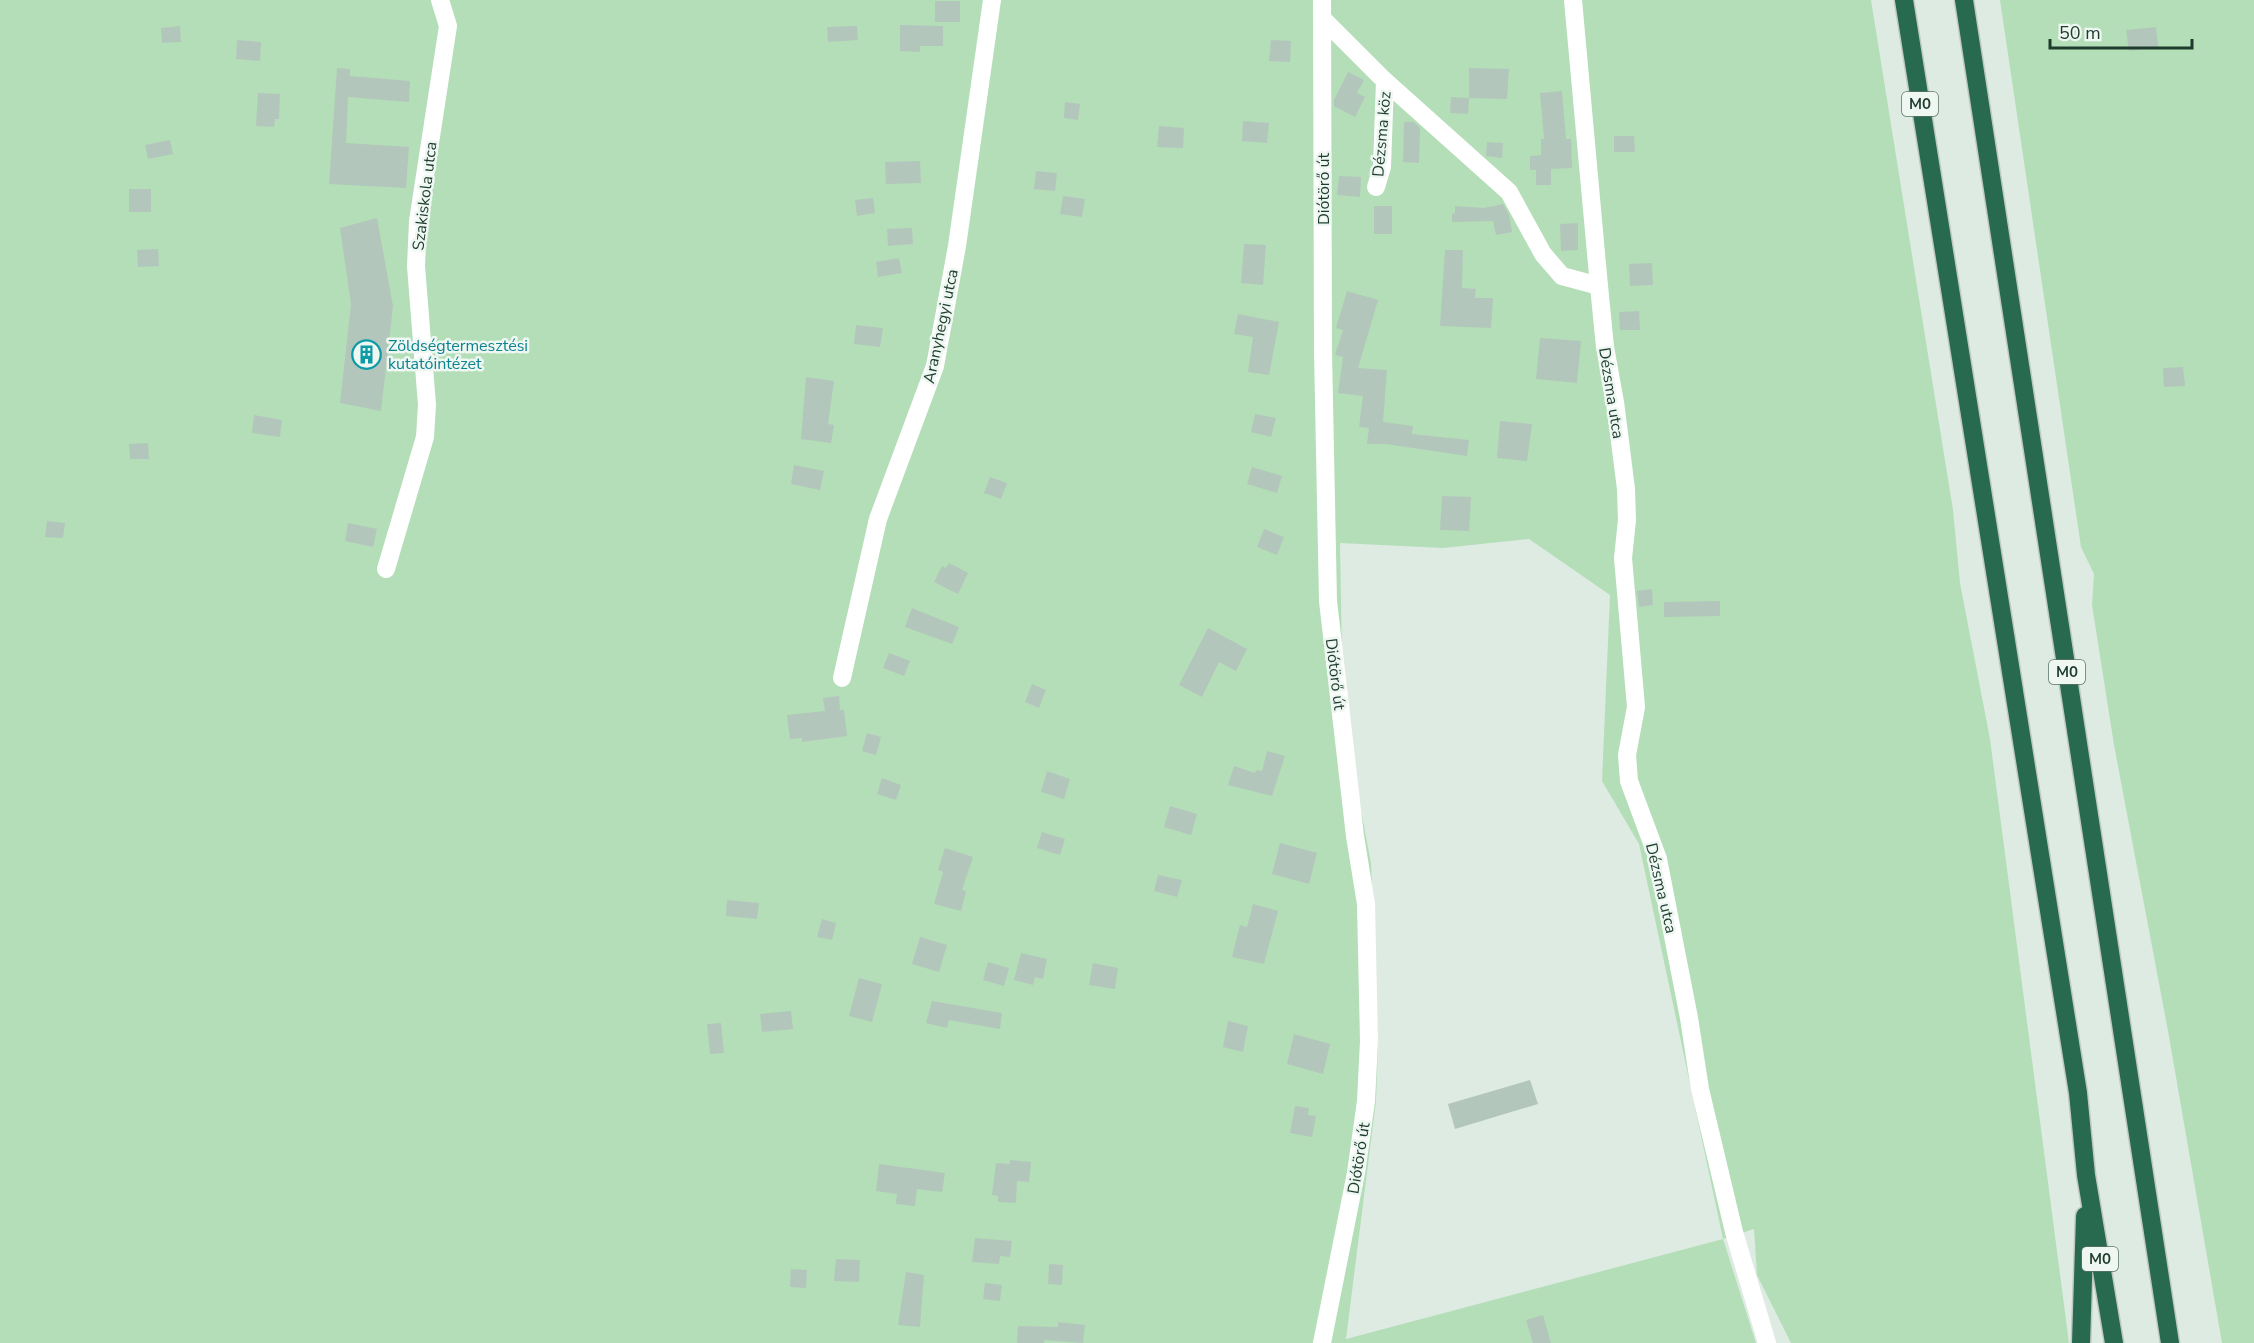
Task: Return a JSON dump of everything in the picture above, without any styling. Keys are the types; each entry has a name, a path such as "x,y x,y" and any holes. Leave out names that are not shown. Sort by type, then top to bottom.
{"highway":[{"name":"M0","path":"1904,0 2076,1081 2086,1175 2114,1343"},
{"name":"M0","path":"1964,0 2170,1343"},
{"path":"2081,1343 2086,1175"}],"street":[{"name":"Szakiskola utca","path":"386,569 425,436 428,405 416,266 418,221 448,26 440,0"},
{"name":"Aranyhegyi utca","path":"842,678 878,519 935,366 957,246 992,0"},
{"name":"Diótörő út","path":"1322,0 1323,351 1328,601 1355,836 1366,904 1369,1041 1366,1101 1356,1173 1323,1343"},
{"name":"Dézsma utca","path":"1573,0 1605,347 1615,402 1626,489 1627,520 1623,558 1636,707 1627,755 1629,781 1658,859 1700,1089 1734,1232 1767,1343"},
{"path":"1323,18 1385,81 1509,192 1543,254 1562,276 1599,286"},
{"name":"Dézsma köz","path":"1376,188 1382,166 1385,81"}],"green space":[{"path":"0,0 1871,0 1953,510 1960,583 1990,739 2069,1343 1791,1343 1757,1275 1754,1229 1723,1239 1756,1343 0,1343","holes":["1529,539 1610,595 1602,781 1639,844 1723,1239 1346,1339 1376,1101 1378,1045 1371,863 1343,716 1340,543 1443,548"]},
{"path":"2000,0 2254,0 2254,1343 2222,1343 2168,1031 2114,745 2092,605 2094,574 2081,547"}],"building":[{"path":"935,1 960,1 960,22 935,22"},
{"path":"900,25 943,26 943,46 920,46 920,52 900,51"},
{"path":"180,26 181,42 162,43 161,28"},
{"path":"857,26 858,40 828,42 827,27"},
{"path":"2156,27 2158,47 2129,51 2126,30"},
{"path":"237,40 261,42 260,61 236,59"},
{"path":"1271,40 1291,41 1290,62 1269,61"},
{"path":"337,68 350,69 350,76 410,81 409,102 348,97 346,143 409,147 406,188 329,184"},
{"path":"1469,68 1509,69 1507,99 1469,98"},
{"path":"1348,72 1364,80 1357,93 1365,97 1355,117 1334,106 1334,100"},
{"path":"1562,91 1566,139 1571,139 1572,168 1551,169 1551,185 1536,185 1536,170 1530,170 1530,156 1541,155 1541,139 1544,139 1540,93"},
{"path":"258,93 280,94 279,119 275,119 274,127 256,126"},
{"path":"1451,97 1469,98 1468,114 1450,113"},
{"path":"1065,102 1080,104 1078,120 1064,118"},
{"path":"1243,121 1269,123 1267,143 1242,141"},
{"path":"1404,122 1414,122 1420,128 1419,163 1403,162"},
{"path":"1159,126 1184,128 1183,148 1157,147"},
{"path":"1614,136 1634,136 1635,152 1614,152"},
{"path":"170,140 173,154 148,159 145,145"},
{"path":"1487,142 1503,143 1502,158 1486,156"},
{"path":"920,161 921,183 886,184 885,162"},
{"path":"1036,171 1057,173 1055,191 1034,189"},
{"path":"1339,176 1361,177 1360,197 1337,195"},
{"path":"129,189 151,189 151,212 129,212"},
{"path":"1063,196 1085,199 1082,217 1060,214"},
{"path":"873,198 875,213 857,216 855,200"},
{"path":"1503,204 1509,215 1512,232 1496,235 1493,221 1452,222 1455,206 1484,208"},
{"path":"1374,206 1392,206 1392,234 1374,234"},
{"name":"Zöldségtermesztési kutatóintézet","path":"377,218 393,306 381,411 340,403 351,304 340,228"},
{"path":"1578,223 1578,250 1561,251 1560,224"},
{"path":"912,228 913,244 888,246 887,229"},
{"path":"1244,244 1266,245 1263,285 1241,283"},
{"path":"158,249 159,266 138,267 137,250"},
{"path":"1445,250 1463,250 1462,288 1476,289 1475,298 1493,298 1491,328 1440,326"},
{"path":"899,258 902,273 878,277 876,262"},
{"path":"1652,263 1653,285 1630,286 1629,264"},
{"path":"1347,291 1378,300 1358,368 1387,370 1383,422 1413,426 1412,434 1469,440 1467,456 1386,444 1367,444 1369,428 1359,427 1363,396 1338,393 1343,357 1335,355 1343,330 1336,328"},
{"path":"1639,311 1640,330 1620,330 1619,312"},
{"path":"1238,314 1279,322 1269,375 1248,372 1253,337 1234,334"},
{"path":"856,325 883,328 880,347 854,344"},
{"path":"1540,338 1581,341 1577,383 1536,379"},
{"path":"2183,367 2185,386 2164,387 2163,368"},
{"path":"806,377 834,381 828,424 834,425 831,443 801,439"},
{"path":"1255,414 1276,418 1271,437 1251,432"},
{"path":"254,415 282,420 280,437 252,433"},
{"path":"1500,421 1532,424 1527,461 1497,458"},
{"path":"148,443 149,459 130,459 129,444"},
{"path":"794,465 824,471 820,490 791,484"},
{"path":"1252,467 1282,476 1277,493 1247,484"},
{"path":"990,477 1007,483 1001,499 984,493"},
{"path":"1442,496 1471,497 1469,531 1440,530"},
{"path":"47,521 65,523 63,538 45,537"},
{"path":"348,523 377,529 373,547 345,541"},
{"path":"1264,529 1284,537 1277,555 1257,547"},
{"path":"949,563 968,573 958,594 934,582 942,566 946,568"},
{"path":"1652,589 1653,605 1639,607 1637,591"},
{"path":"1720,601 1720,616 1664,617 1664,602"},
{"path":"912,608 959,627 952,644 905,627"},
{"path":"1208,628 1247,649 1236,671 1219,662 1202,697 1179,685"},
{"path":"889,653 910,661 904,676 883,668"},
{"path":"1032,684 1046,690 1039,708 1025,702"},
{"path":"839,696 840,710 844,710 847,736 802,742 802,738 790,739 787,715 825,711 823,698"},
{"path":"867,733 881,737 876,755 862,751"},
{"path":"1267,751 1285,756 1272,796 1228,785 1234,766 1255,773 1256,770 1262,771"},
{"path":"1047,771 1070,779 1064,799 1041,792"},
{"path":"882,778 901,785 896,800 877,794"},
{"path":"1170,806 1197,814 1191,835 1164,827"},
{"path":"1042,832 1065,839 1060,855 1037,848"},
{"path":"1280,843 1317,853 1309,884 1272,874"},
{"path":"945,848 973,857 962,890 966,891 961,911 934,904 943,872 938,870"},
{"path":"1158,875 1182,880 1177,897 1154,891"},
{"path":"727,900 759,903 757,919 726,916"},
{"path":"1253,904 1278,911 1264,964 1232,957 1240,925 1247,927"},
{"path":"822,919 836,923 832,940 817,937"},
{"path":"920,937 947,945 939,972 912,964"},
{"path":"1021,953 1047,959 1043,979 1035,977 1033,985 1014,980"},
{"path":"988,962 1009,968 1004,986 983,980"},
{"path":"1093,963 1118,968 1115,989 1089,985"},
{"path":"859,978 882,984 872,1022 849,1016"},
{"path":"932,1001 1002,1013 1000,1029 949,1020 947,1028 926,1023"},
{"path":"791,1011 793,1029 762,1032 760,1014"},
{"path":"1228,1021 1248,1026 1243,1052 1223,1047"},
{"path":"721,1023 724,1053 710,1054 707,1024"},
{"path":"1294,1034 1330,1044 1323,1074 1287,1064"},
{"path":"1530,1080 1538,1104 1455,1129 1448,1104"},
{"path":"1295,1106 1309,1108 1308,1115 1316,1116 1312,1137 1290,1133"},
{"path":"1010,1160 1031,1162 1029,1182 1017,1181 1016,1203 998,1202 998,1196 992,1195 996,1163 1010,1164"},
{"path":"879,1164 945,1173 942,1192 917,1189 915,1206 896,1204 897,1194 876,1191"},
{"path":"975,1238 1012,1241 1010,1257 1000,1256 999,1264 972,1262"},
{"path":"836,1259 860,1260 859,1282 834,1281"},
{"path":"1049,1264 1063,1265 1062,1285 1048,1284"},
{"path":"791,1269 807,1270 806,1288 790,1287"},
{"path":"906,1272 924,1275 920,1327 898,1325"},
{"path":"985,1283 1002,1285 1000,1301 983,1299"},
{"path":"1543,1315 1551,1343 1533,1343 1526,1320"},
{"path":"1058,1322 1085,1325 1083,1343 1044,1340 1044,1343 1017,1343 1018,1326 1058,1327"}],"place":[{"name":"Zöldségtermesztési kutatóintézet","path":"367,354"}]}
